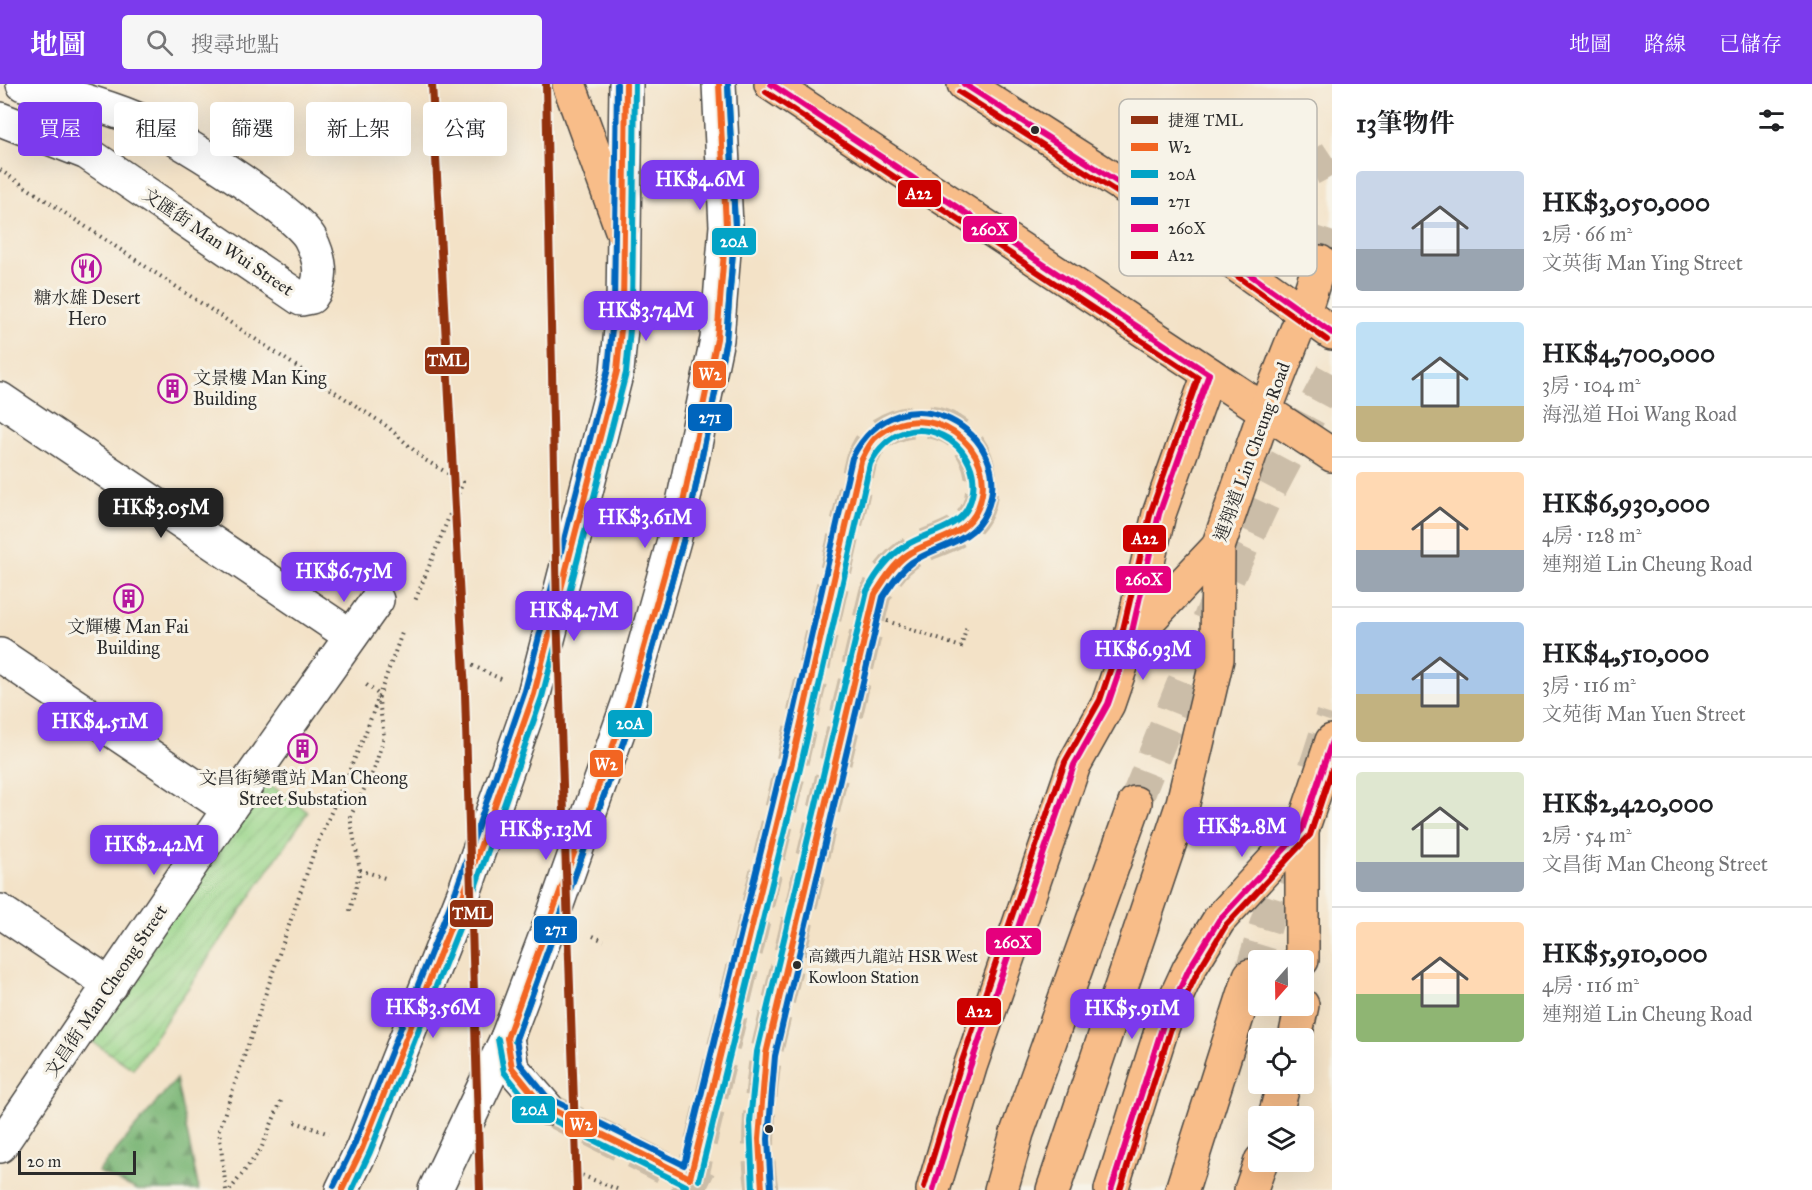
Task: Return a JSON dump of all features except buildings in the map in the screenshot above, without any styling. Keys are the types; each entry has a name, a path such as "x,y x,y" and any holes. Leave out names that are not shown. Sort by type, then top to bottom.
{"main road":[{"path":"569,84 622,230"},
{"path":"771,84 1332,455"},
{"path":"964,84 1119,176"},
{"path":"1257,276 1332,333"},
{"name":"連翔道 Lin Cheung Road","path":"933,1190 967,1078 1074,765 1108,704 1130,640 1218,547 1315,276"},
{"path":"1130,640 1159,514 1209,374"},
{"path":"1053,1190 1183,803 1217,659 1218,547"},
{"path":"1302,950 1302,830 1332,741"},
{"path":"1001,1190 1017,1134 1135,803"},
{"path":"1110,1190 1163,1025 1189,969 1219,920 1302,830"},
{"path":"1182,1190 1248,982"},
{"path":"1251,1190 1257,1172"}],"street":[{"path":"0,110 18,84"},
{"name":"文匯街 Man Wui Street","path":"0,119 87,153 301,298 311,297 319,287 320,263 309,237 279,209 186,145 139,120 88,101 23,84"},
{"path":"342,1190 362,1149 464,893 534,694 617,371 623,308 622,230 626,84"},
{"path":"435,1190 507,1038 629,701 679,522 717,339 726,226 719,84"},
{"path":"0,399 351,636"},
{"name":"文昌街 Man Cheong Street","path":"0,1146 229,809 377,600"},
{"path":"0,655 229,809"},
{"path":"0,911 111,985"},
{"path":"507,1038 513,1068 547,1108"}],"path":[{"path":"1,172 388,427 425,460 463,482 412,609"},
{"path":"870,615 961,647 968,626"},
{"path":"228,1190 219,1130 315,849 364,737 403,630"},
{"path":"467,663 483,671"},
{"path":"350,911 360,870 350,817 375,770 384,736 378,694 361,681"},
{"path":"360,870 386,878"},
{"path":"593,936 604,941"},
{"path":"228,1190 261,1149 281,1101"},
{"path":"295,1122 323,1131"},
{"path":"571,1171 619,1190"}],"green space":[{"path":"261,778 308,812 133,1069 84,1036"},
{"path":"176,1079 199,1190 138,1190 98,1172"}],"tunnel":[{"path":"1317,166 1332,157"},
{"path":"1320,262 1332,225"},
{"path":"1135,803 1213,610 1264,501 1332,373"},
{"path":"689,1190 790,771 861,461 871,442 884,431 913,422 934,423 953,430 961,436 974,454 981,476 981,498 978,508 967,524 951,535 915,550 902,559 887,575 875,594 766,1054 760,1105 762,1190"},
{"path":"1315,768 1332,715"},
{"path":"1258,950 1294,834"},
{"path":"547,1108 707,1189"}],"metro line":[{"name":"TML","path":"432,84 465,693 480,1190"},
{"name":"TML","path":"546,84 557,611 577,1190"}],"transit line":[{"name":"271","path":"334,1186 354,1145 456,890 525,691 608,369 614,308 617,84"},
{"name":"W2","path":"342,1190 362,1149 464,893 534,694 617,371 623,308 626,84"},
{"name":"20A","path":"352,1190 370,1152 472,896 542,697 626,373 632,308 635,84"},
{"name":"W2","path":"507,1038 629,701 679,522 717,339 726,226 719,84"},
{"name":"20A","path":"515,1041 637,704 688,524 726,340 735,226 728,84"},
{"name":"271","path":"728,84 735,226 726,340 688,524 637,704 516,1039 520,1064 547,1097 684,1165 781,769 852,458 873,430 898,415 925,413 950,420 972,435 987,457 992,483 986,512 972,531 953,543 912,562 896,578 883,597 775,1056 768,1139 771,1189"},
{"name":"260X","path":"771,84 1209,374"},
{"name":"260X","path":"964,84 1119,183"},
{"name":"A22","path":"766,92 1198,378 1151,511 1121,638 1100,700 1065,762 961,1064 924,1187"},
{"name":"A22","path":"959,92 1119,193"},
{"name":"A22","path":"1237,276 1327,340"},
{"name":"260X","path":"1252,276 1332,333"},
{"name":"260X","path":"933,1190 970,1067 1074,765 1108,704 1130,640 1159,514 1209,374"},
{"name":"W2","path":"690,1178 790,771 861,461 875,438 895,426 916,421 936,424 955,433 970,447 979,465 983,485 978,508 965,526 947,537 916,550 897,563 875,594 766,1054 759,1139 762,1190"},
{"name":"20A","path":"699,1180 799,773 870,464 886,443 904,432 924,430 942,436 958,447 969,463 973,483 969,505 958,520 913,541 893,555 874,578 867,591 757,1052 750,1122 753,1190"},
{"name":"260X","path":"1111,1190 1163,1025 1189,969 1219,920 1302,830 1332,741"},
{"name":"A22","path":"1120,1190 1171,1028 1197,973 1226,925 1310,835 1332,769"},
{"name":"W2","path":"507,1038 512,1068 541,1104 690,1178"},
{"name":"20A","path":"498,1039 504,1072 535,1111 686,1186"}],"place":[{"name":"糖水雄 Desert Hero","path":"87,269"},
{"name":"文景樓 Man King Building","path":"172,388"},
{"name":"文輝樓 Man Fai Building","path":"128,598"},
{"name":"文昌街變電站 Man Cheong Street Substation","path":"303,749"},
{"name":"高鐵西九龍站 HSR West Kowloon Station","path":"797,965"}]}
